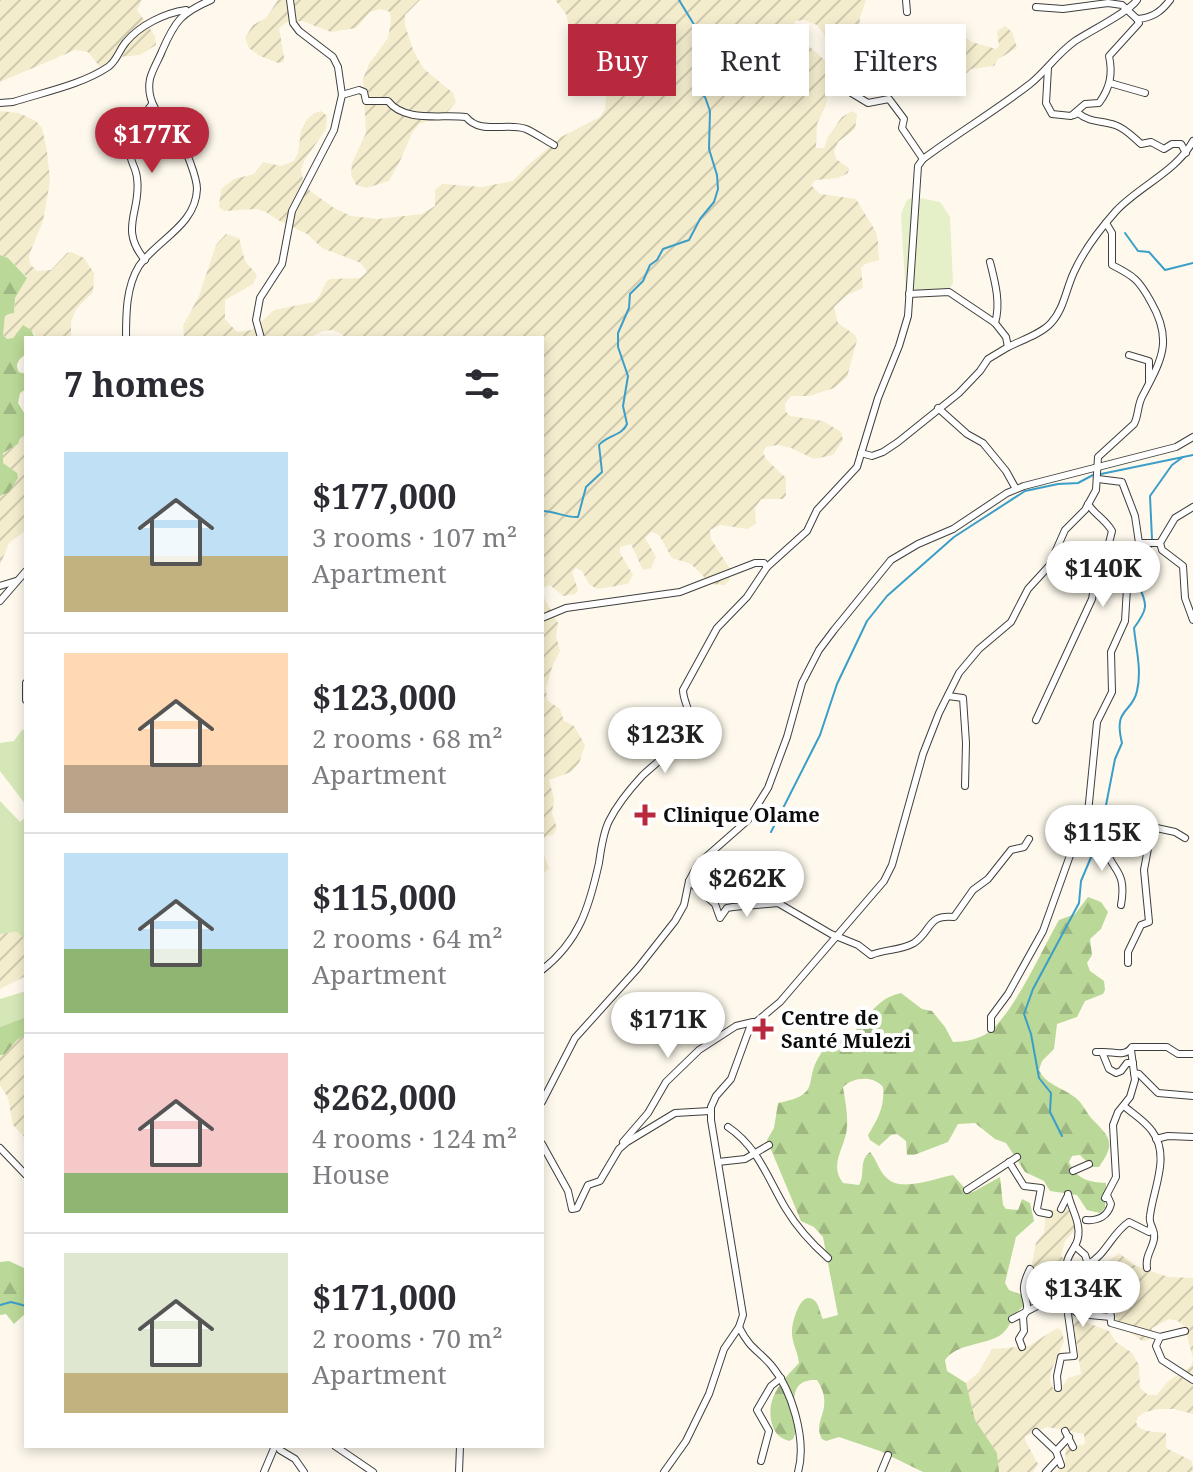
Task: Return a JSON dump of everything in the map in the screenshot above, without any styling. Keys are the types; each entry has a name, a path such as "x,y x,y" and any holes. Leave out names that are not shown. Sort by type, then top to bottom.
{"street":[{"path":"0,103 13,102 96,75 113,64 125,43 138,30 172,12 191,9 211,0"},
{"path":"260,336 256,320 260,298 282,264 292,211 334,130 342,95 338,67 333,57 299,31 293,23 290,0"},
{"path":"906,0 907,12"},
{"path":"544,968 568,946 577,931 593,888 605,829 612,815 640,778 666,754 688,727 689,715 683,690 709,640 756,585 767,567 807,531 817,510 857,467 904,329 918,166 923,159 983,120 1048,68 1073,42 1128,10 1137,0"},
{"path":"1137,19 1158,13 1170,0"},
{"path":"1036,7 1063,9 1108,3 1122,5 1139,23 1109,56 1113,72 1099,103 1085,104 1071,116"},
{"path":"126,336 129,292 134,277 145,260 181,226 196,197 196,178 179,138 166,127 152,104 150,80 175,23 191,9"},
{"path":"1048,68 1048,109 1052,114 1071,116 1078,113 1087,121 1112,123 1141,144 1151,142 1164,149 1172,144 1181,144 1186,153"},
{"path":"1110,83 1145,93"},
{"path":"342,95 359,90 364,92 366,101 388,101 400,112 466,117 471,123 489,127 525,128 554,145"},
{"path":"857,96 868,103 889,99 904,119 902,128 923,159"},
{"path":"145,260 135,248 130,231 138,179 128,157 130,147 147,134 147,111 152,104"},
{"path":"861,453 872,456 883,452 959,393 988,359 1050,324 1063,303 1080,261 1106,223 1122,205 1186,153 1193,141"},
{"path":"664,1472 686,1441 709,1394 724,1349 743,1315 710,1111 716,1096 731,1079 745,1035 756,1021 780,1002 871,898 892,865 931,730 948,696 969,659 1011,622 1028,589 1049,566 1065,530 1088,504 1098,479 1095,467 1099,454 1134,424 1138,417 1137,407 1164,347 1163,322 1134,275 1112,265 1112,233 1106,223"},
{"path":"990,262 996,286 998,314 995,323"},
{"path":"909,294 949,292 995,323 1006,337 1008,347"},
{"path":"1129,355 1149,361 1149,385"},
{"path":"938,408 967,434 983,443 1016,489"},
{"path":"544,1098 575,1038 638,968 675,921 684,905 689,881 705,856 748,820 768,788 809,668 834,630 891,560 953,529 1016,489 1040,479 1176,447 1193,437"},
{"path":"991,1029 991,1017 1008,994 1043,931 1088,813 1097,722 1112,692 1111,652 1125,621 1128,571 1139,543 1135,516 1122,482 1098,479"},
{"path":"1036,720 1092,599 1098,567 1106,555 1112,531 1106,520 1088,504"},
{"path":"1158,544 1175,518 1193,507"},
{"path":"1139,543 1158,544"},
{"path":"1158,544 1183,566 1185,598 1193,620"},
{"path":"544,617 566,608 680,592 755,563 764,563 767,567"},
{"path":"0,601 24,573"},
{"path":"0,586 16,580"},
{"path":"948,696 963,698 965,786"},
{"path":"1106,843 1125,842 1152,827 1169,830 1185,838"},
{"path":"1128,963 1128,952 1138,931 1149,922 1144,870 1152,827"},
{"path":"1077,841 1101,831 1108,855 1118,868 1123,882 1121,905"},
{"path":"689,881 715,904 720,918 727,908 778,903 871,955 884,950 901,950 917,941 934,920 941,916 954,917 973,890 988,879 1011,850 1024,847 1029,839"},
{"path":"544,1148 568,1191 572,1209 577,1208 588,1185 600,1181 666,1082 699,1050 736,1026 756,1021"},
{"path":"1133,1063 1127,1063 1116,1073 1109,1069 1099,1052 1119,1054 1132,1047 1167,1047 1178,1054 1193,1054"},
{"path":"1086,1220 1096,1220 1110,1210 1111,1204 1106,1197 1116,1177 1113,1125 1133,1090 1131,1050"},
{"path":"1134,1073 1139,1074 1158,1093 1193,1096"},
{"path":"1124,1106 1149,1127 1161,1148 1161,1162 1151,1199 1149,1220 1154,1229 1154,1242 1146,1258 1147,1268"},
{"path":"619,1149 675,1113 710,1111"},
{"path":"728,1127 741,1135 756,1152 795,1224 807,1240 828,1258"},
{"path":"1156,1139 1193,1137"},
{"path":"718,1162 745,1159 769,1145"},
{"path":"0,1148 24,1173"},
{"path":"967,1190 1017,1157"},
{"path":"1009,1162 1024,1186 1041,1188 1037,1209 1049,1214"},
{"path":"1073,1171 1089,1164"},
{"path":"1061,1209 1068,1194 1078,1227 1075,1246"},
{"path":"1078,1227 1091,1212"},
{"path":"1075,1246 1085,1255 1088,1264 1095,1263 1124,1225 1129,1222 1149,1232 1151,1227"},
{"path":"1067,1262 1066,1251 1075,1246"},
{"path":"1022,1347 1019,1339 1024,1331 1023,1317 1027,1312 1024,1289 1030,1269"},
{"path":"1012,1319 1045,1302 1065,1299"},
{"path":"1065,1299 1079,1314 1111,1317"},
{"path":"1065,1299 1068,1331 1079,1359"},
{"path":"1104,1301 1110,1305 1111,1323 1160,1337 1185,1331"},
{"path":"739,1327 748,1345 769,1362 781,1378 795,1413 800,1444 798,1472"},
{"path":"1160,1337 1156,1346 1162,1360 1193,1380"},
{"path":"1058,1388 1059,1357 1074,1356 1074,1347"},
{"path":"761,1461 769,1431 757,1410 771,1386 781,1378"},
{"path":"1036,1432 1058,1459"},
{"path":"1046,1472 1058,1459 1067,1434 1073,1447"},
{"path":"264,1472 275,1448"},
{"path":"278,1448 295,1459 304,1472"},
{"path":"338,1448 373,1472"},
{"path":"459,1472 460,1448"},
{"path":"881,1472 888,1455"}],"shaded area":[{"path":"0,0 142,0 137,10 155,36 156,45 140,55 117,57 100,67 88,52 75,50 0,82"},
{"path":"278,0 420,0 405,15 413,50 423,68 453,93 456,102 445,115 419,124 389,181 366,188 356,185 351,175 352,163 366,133 363,79 369,64 388,38 390,12 381,9 370,12 356,28 331,32 302,21 287,22 279,28 284,62 278,63 258,55 249,48 245,38 253,25 266,18"},
{"path":"555,0 866,0 859,24 825,24 825,35 817,25 804,20 795,21 794,24 692,24 692,96 809,96 809,46 825,60 825,96 828,96 817,124 816,148 824,148 842,117 853,111 857,115 855,129 838,142 834,151 836,159 849,168 848,173 838,178 816,180 811,185 820,194 856,199 876,232 879,260 861,268 863,288 847,295 834,307 838,323 857,340 847,377 834,388 809,396 791,396 785,404 790,416 823,421 841,432 843,440 833,455 814,459 791,448 777,445 766,447 763,452 766,459 786,478 786,495 783,499 761,499 755,508 756,523 748,529 720,525 710,530 711,539 730,569 730,579 725,585 711,584 691,564 672,558 659,535 651,532 645,538 656,557 651,568 642,568 631,544 620,547 620,553 633,575 628,584 597,589 576,568 572,572 578,590 575,594 563,596 550,585 544,587 544,336 343,336 332,330 312,336 184,336 183,326 199,296 216,245 226,234 239,238 245,261 257,275 253,284 225,300 225,319 237,332 252,330 274,310 314,302 330,279 360,278 367,272 361,263 322,248 307,234 266,212 257,209 224,211 219,207 221,189 234,179 254,174 263,162 281,166 294,161 307,119 321,111 327,116 326,129 301,170 310,191 351,216 378,219 422,214 435,206 435,190 442,184 482,187 513,181 561,137 600,117 605,109 606,96 676,96 676,24 568,24 566,14"},
{"path":"1005,26 1012,32 1017,48 998,59 994,66 971,69 966,74 966,38 996,49 999,46 997,31"},
{"path":"0,111 19,113 36,121 42,128 47,151 50,181 43,221 29,255 30,264 37,271 51,270 71,252 84,258 94,273 93,292 76,309 71,322 71,336 35,336 23,325 13,338 7,339 3,335 5,314 14,313 15,298 27,277 8,258 0,255"},
{"path":"24,436 24,532 9,543 0,565 0,496 4,495 16,473 3,463 3,453"},
{"path":"544,598 558,623 556,636 560,651 546,689 547,700 560,709 564,721 574,726 585,745 579,763 571,772 549,780 554,799 552,813 557,828 553,835 544,839"},
{"path":"544,856 549,868 544,873"},
{"path":"21,932 24,937 24,977 0,989 0,934"},
{"path":"24,1035 24,1137 13,1125 8,1098 0,1085 0,1055 4,1055"},
{"path":"1069,1208 1076,1229 1065,1241 1061,1256 1072,1267 1106,1263 1119,1253 1134,1265 1168,1277 1193,1278 1193,1359 1185,1327 1178,1321 1169,1319 1152,1328 1149,1340 1142,1341 1117,1323 1115,1304 1076,1294 1059,1293 1040,1299 1031,1298 1027,1289 1036,1243 1044,1232 1046,1211"},
{"path":"1080,1320 1109,1331 1116,1342 1132,1353 1139,1365 1140,1388 1148,1395 1157,1395 1167,1382 1191,1366 1193,1360 1193,1414 1159,1409 1145,1412 1136,1422 1138,1427 1147,1431 1166,1433 1166,1448 1192,1461 1193,1472 1057,1472 1065,1461 1066,1448 1085,1444 1084,1434 1047,1427 1025,1436 1038,1464 1033,1472 999,1472 997,1453 975,1421 966,1383 978,1373 992,1349 1029,1346 1057,1328 1062,1331 1064,1341 1050,1381 1053,1388 1062,1387 1068,1378 1081,1374 1074,1326"}],"green space":[{"path":"914,197 940,202 950,217 953,283 947,293 906,298 901,214 907,200"},
{"path":"0,255 8,258 27,278 15,298 14,313 5,315 3,335 7,339 13,338 23,325 34,336 24,336 24,356 17,364 19,372 24,373 24,390 20,393 18,403 24,413 24,436 18,444 3,453 3,463 17,473 18,478 9,492 0,496"},
{"path":"22,730 24,802 0,771 0,743 14,741"},
{"path":"0,801 20,822 24,819 24,939 17,932 0,934"},
{"path":"1088,897 1101,902 1108,912 1101,929 1090,939 1092,955 1087,963 1090,971 1104,981 1105,990 1103,994 1085,1001 1077,1017 1057,1024 1054,1049 1042,1061 1039,1070 1046,1080 1078,1100 1107,1137 1109,1147 1099,1167 1092,1167 1080,1155 1072,1156 1069,1162 1083,1178 1106,1183 1105,1208 1100,1213 1087,1210 1077,1195 1050,1191 1044,1181 1025,1172 1006,1143 995,1139 975,1123 958,1124 948,1142 914,1155 907,1155 906,1141 897,1134 891,1135 879,1146 868,1135 880,1112 883,1087 863,1079 843,1087 847,1127 837,1169 843,1183 859,1185 864,1159 870,1152 882,1173 894,1183 910,1184 953,1175 968,1192 973,1192 1000,1177 1006,1209 1018,1210 1022,1199 1030,1203 1034,1221 1016,1237 1005,1283 1009,1290 1022,1295 1024,1306 999,1336 956,1350 945,1360 947,1371 966,1383 975,1420 997,1453 999,1472 923,1472 880,1451 839,1437 826,1441 822,1439 819,1426 824,1399 817,1380 801,1383 797,1388 794,1401 799,1424 793,1439 783,1438 773,1427 771,1406 781,1383 799,1363 792,1335 798,1308 810,1298 816,1302 823,1319 838,1315 823,1237 814,1227 801,1221 767,1140 774,1128 778,1103 807,1091 822,1052 855,1031 883,1000 891,996 901,993 922,1009 932,1011 953,1042 972,1040 989,1032 1009,1010 1059,920 1075,914"},
{"path":"24,992 24,1018 0,1027 0,999"},
{"path":"24,1018 24,1035 4,1055 0,1055 0,1027"},
{"path":"9,1261 24,1268 24,1315 14,1324 6,1314 0,1315 0,1262"}],"waterway":[{"path":"544,511 578,517 586,487 602,472 599,445 622,431 627,424 623,406 628,376 618,347 618,333 629,308 630,294 643,281 650,265 663,249 689,240 714,202 718,189 709,149 710,111 705,97 695,87 695,73 704,67 701,36 679,0"},
{"path":"1125,233 1138,251 1149,252 1165,270 1193,263"},
{"path":"1101,474 1193,455"},
{"path":"1152,539 1150,496 1172,465 1183,457"},
{"path":"771,832 820,735 837,684 867,621 887,596 954,537 1025,491 1078,483 1093,475"},
{"path":"1062,1136 1050,1112 1051,1093 1039,1078 1024,1014 1033,989 1079,903 1081,881 1100,836 1115,759 1122,743 1121,717 1137,691 1139,667 1134,628 1145,607 1138,584 1152,545"},
{"path":"0,1305 11,1302 24,1305"}],"place":[{"name":"Clinique Olame","path":"645,815"},
{"name":"Centre de Santé Mulezi","path":"763,1029"}]}
